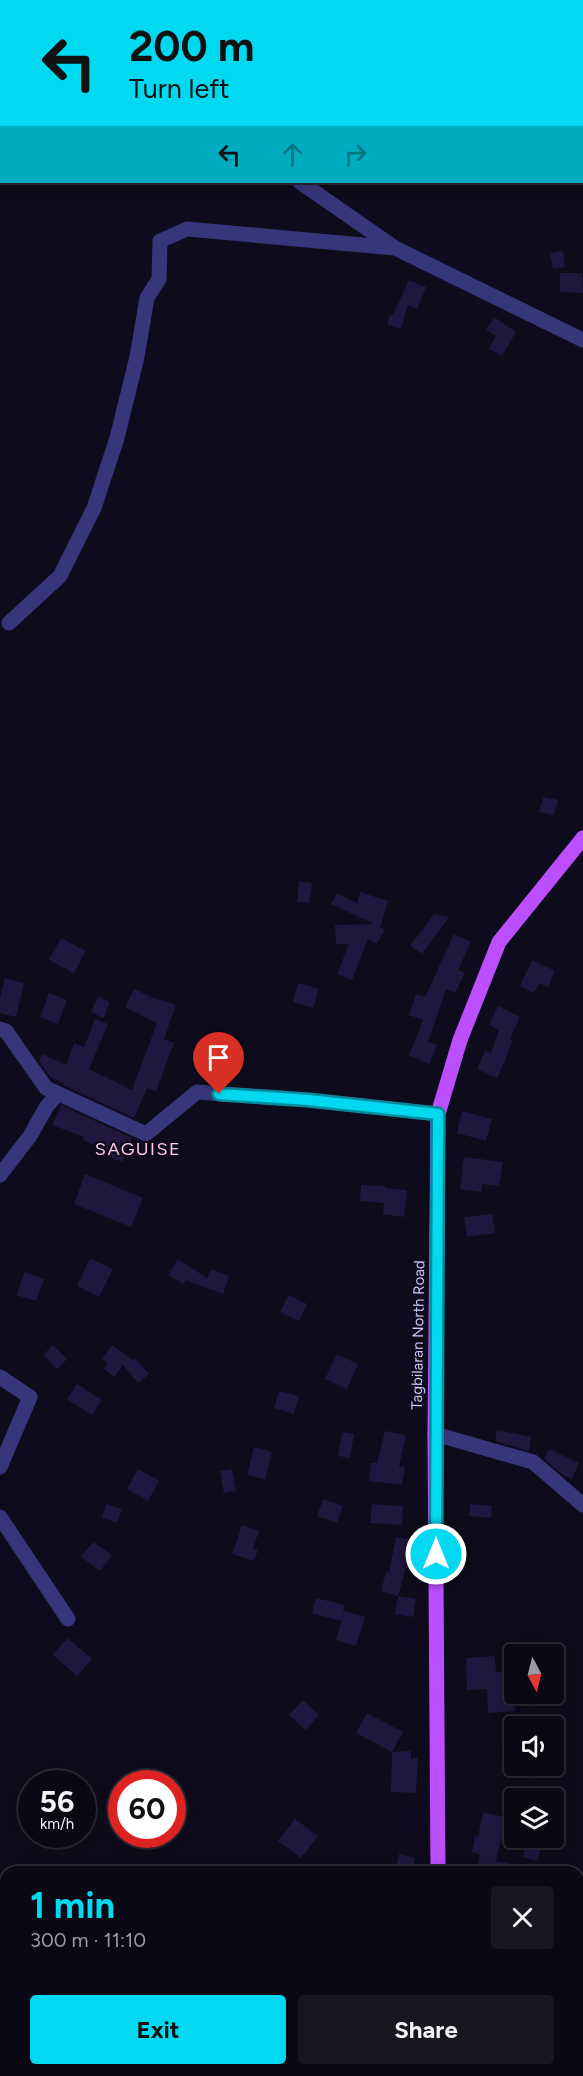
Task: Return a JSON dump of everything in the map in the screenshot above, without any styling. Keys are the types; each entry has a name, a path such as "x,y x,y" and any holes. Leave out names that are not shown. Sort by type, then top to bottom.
{"main road":[{"name":"Tagbilaran North Road","path":"438,1866 435,1434 438,1114 460,1040 499,942 583,838"}],"street":[{"path":"301,183 395,248 583,340"},
{"path":"9,623 60,576 94,508 117,438 137,357 147,298 159,279 160,241 187,230 395,248"},
{"path":"0,1029 6,1031 46,1088 146,1134 197,1092 308,1100 438,1114"},
{"path":"0,1175 30,1136 47,1106 58,1094"},
{"path":"0,1377 30,1397 0,1467"},
{"path":"435,1434 533,1462 583,1504"},
{"path":"0,1517 68,1619"}],"building":[{"path":"563,251 565,267 553,269 550,253"},
{"path":"560,273 582,273 583,293 560,292"},
{"path":"409,280 426,287 417,309 408,305 401,329 387,325 390,315 393,315"},
{"path":"494,317 516,332 502,356 489,349 496,336 486,330"},
{"path":"543,797 558,800 554,815 539,812"},
{"path":"299,881 312,883 309,903 297,902"},
{"path":"360,892 388,901 380,927 385,930 377,944 368,939 352,980 337,974 349,944 336,944 335,925 374,924 331,904 337,893 357,903"},
{"path":"434,914 449,917 422,954 410,946"},
{"path":"454,934 471,942 458,970 465,973 455,993 446,989 428,1042 437,1045 429,1064 409,1055 423,1020 409,1015 416,994 425,997"},
{"path":"61,938 86,951 74,973 49,960"},
{"path":"532,960 555,971 548,987 539,983 534,993 520,986"},
{"path":"5,978 24,983 16,1017 0,1013 0,998"},
{"path":"298,983 319,989 313,1008 293,1002"},
{"path":"134,989 176,1005 164,1039 174,1043 156,1091 147,1088 134,1118 63,1085 64,1083 50,1077 39,1061 42,1054 66,1065 74,1043 84,1047 95,1019 108,1024 89,1069 132,1090 157,1023 125,1007"},
{"path":"49,993 67,1000 58,1024 40,1017"},
{"path":"98,996 110,1002 103,1018 91,1012"},
{"path":"498,1006 520,1017 497,1078 477,1069 485,1051 491,1053 499,1030 489,1025"},
{"path":"61,1105 132,1138 122,1162 103,1154 105,1150 83,1140 84,1137 52,1125"},
{"path":"462,1111 492,1119 486,1141 457,1133"},
{"path":"464,1157 503,1162 499,1186 482,1184 481,1192 460,1189"},
{"path":"85,1174 143,1198 131,1227 74,1204"},
{"path":"361,1185 407,1190 404,1217 383,1214 384,1203 360,1201"},
{"path":"492,1214 495,1233 467,1237 464,1217"},
{"path":"90,1258 113,1269 99,1297 77,1286"},
{"path":"178,1259 207,1278 211,1269 229,1276 223,1294 186,1280 183,1284 168,1275"},
{"path":"25,1272 44,1279 36,1301 16,1295"},
{"path":"289,1295 307,1304 299,1321 280,1312"},
{"path":"53,1345 67,1359 57,1369 43,1355"},
{"path":"112,1345 133,1360 135,1358 149,1374 138,1383 123,1365 114,1377 104,1369 108,1363 102,1359"},
{"path":"337,1354 358,1364 347,1389 325,1379"},
{"path":"77,1384 102,1400 92,1415 67,1399"},
{"path":"279,1391 299,1396 294,1414 274,1408"},
{"path":"497,1430 531,1437 529,1451 495,1441"},
{"path":"385,1431 406,1435 399,1466 405,1467 402,1485 369,1481 371,1463 377,1463"},
{"path":"342,1432 354,1434 350,1458 338,1456"},
{"path":"254,1447 272,1452 265,1479 247,1475"},
{"path":"549,1449 579,1463 572,1479 544,1459"},
{"path":"138,1469 159,1481 148,1501 127,1489"},
{"path":"232,1469 236,1491 224,1493 220,1471"},
{"path":"323,1499 343,1506 337,1523 317,1516"},
{"path":"106,1504 122,1509 117,1523 102,1517"},
{"path":"372,1504 403,1506 402,1525 370,1523"},
{"path":"470,1504 492,1506 491,1518 469,1516"},
{"path":"242,1525 259,1531 253,1548 258,1550 254,1561 232,1554"},
{"path":"396,1537 415,1540 412,1557 409,1557 398,1596 381,1591 386,1572 389,1573"},
{"path":"93,1542 112,1555 100,1571 81,1557"},
{"path":"398,1596 416,1599 413,1617 395,1614"},
{"path":"316,1598 345,1605 341,1621 312,1613"},
{"path":"344,1611 365,1617 356,1646 336,1640"},
{"path":"67,1638 92,1659 77,1676 53,1655"},
{"path":"495,1656 496,1672 504,1672 504,1704 515,1704 515,1711 488,1713 487,1689 467,1690 466,1658"},
{"path":"303,1700 319,1715 306,1730 289,1715"},
{"path":"367,1713 403,1732 392,1752 356,1733"},
{"path":"411,1751 411,1758 418,1758 416,1793 391,1792 392,1752"},
{"path":"483,1812 504,1817 504,1836 502,1835 496,1861 521,1866 478,1866 480,1854 472,1852 475,1836 478,1837"},
{"path":"295,1819 318,1836 301,1858 278,1841"},
{"path":"525,1848 541,1848 537,1861 523,1857"},
{"path":"399,1854 415,1858 414,1866 396,1866"}],"district":[{"name":"SAGUISE","path":"138,1149"}],"route":[{"path":"219,1094 308,1100 438,1114 436,1554"}]}
